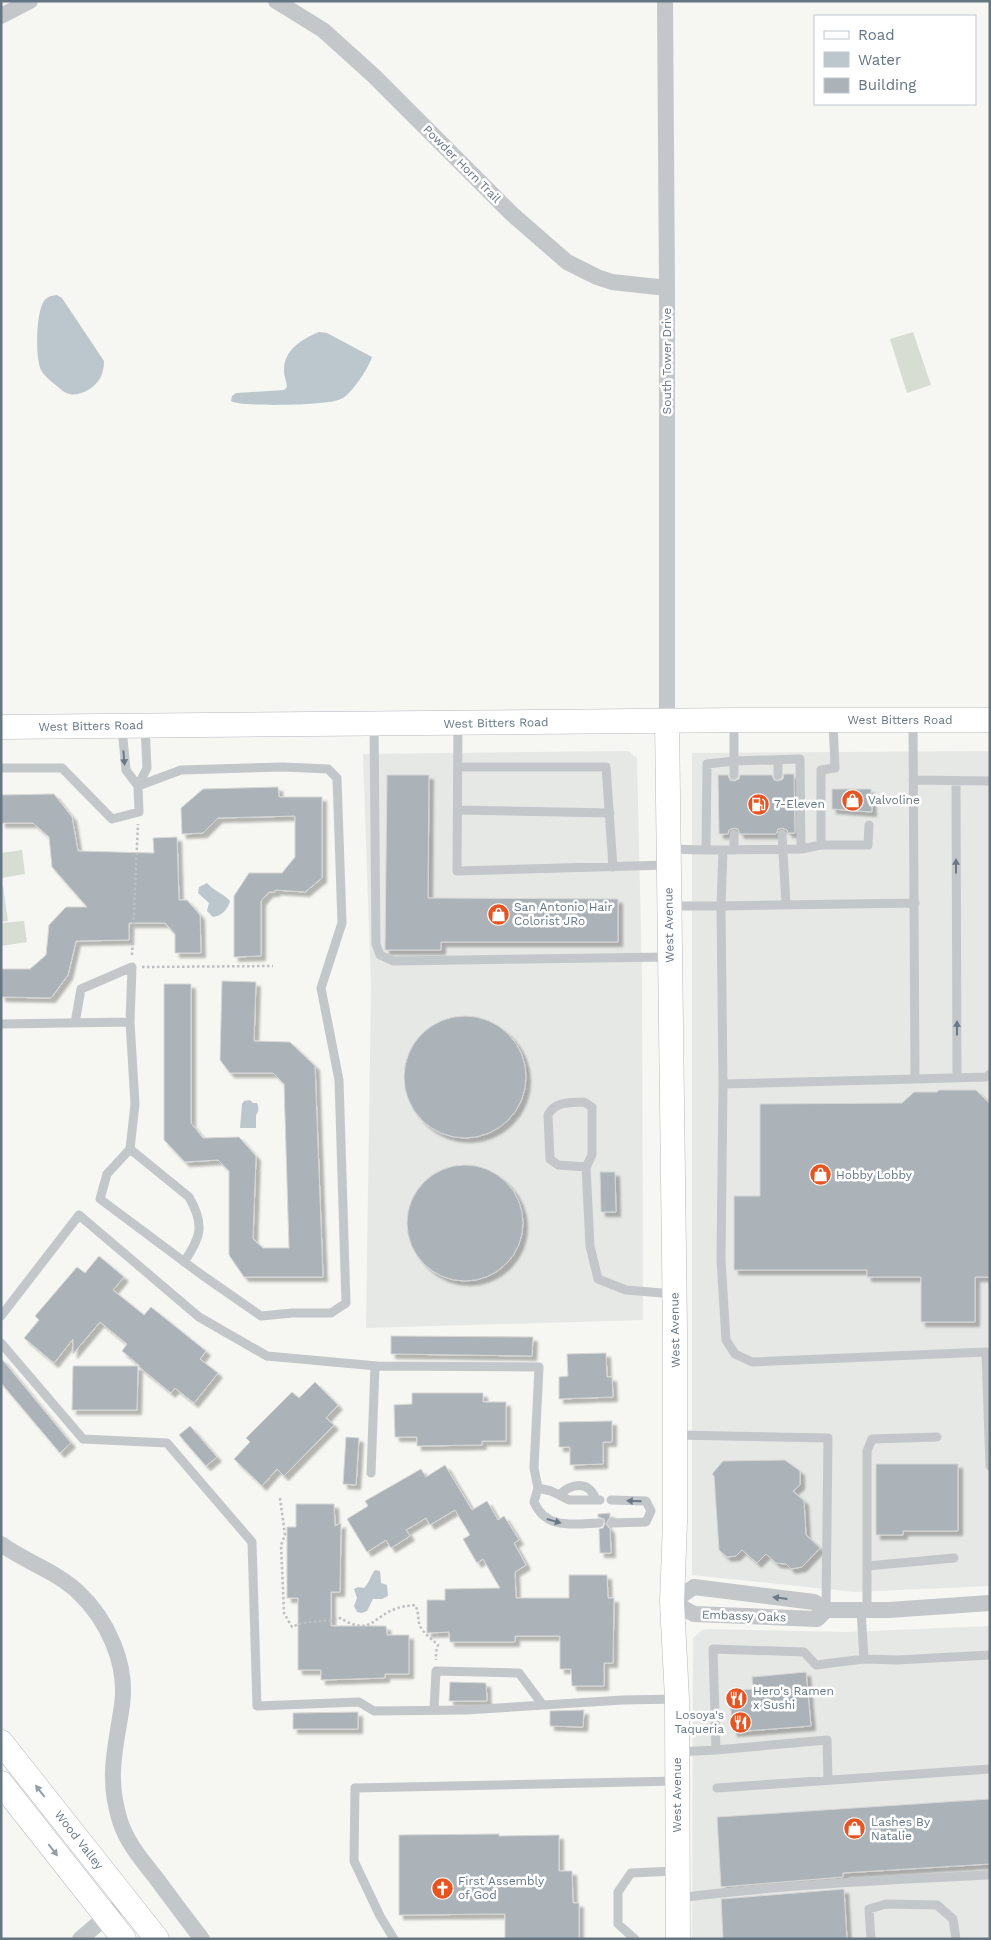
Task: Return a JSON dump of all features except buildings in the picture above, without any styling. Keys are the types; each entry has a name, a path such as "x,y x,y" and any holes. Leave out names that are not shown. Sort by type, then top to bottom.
{"main road":[{"name":"West Bitters Road","path":"1,727 990,720"},
{"name":"West Avenue","path":"667,721 675,1435 663,1511 672,1602 677,1699 678,1939"},
{"name":"Wood Valley","path":"1,1742 157,1939"},
{"path":"1,1783 124,1939"}],"street":[{"path":"1,16 30,1"},
{"name":"Powder Horn Trail","path":"276,1 323,30 374,76 512,214 567,262 597,277 612,282 667,288"},
{"name":"South Tower Drive","path":"665,1 667,721"},
{"path":"1,1544 62,1579 87,1601 104,1625 114,1645 121,1673 123,1703 112,1763 113,1793 120,1821 133,1848 202,1939"},
{"name":"Embassy Oaks","path":"826,1610 817,1619 694,1614 672,1602 694,1587 814,1602 826,1610 889,1610 990,1603"},
{"path":"80,1939 126,1900"}],"lane":[{"path":"821,845 821,770 835,768 833,720"},
{"path":"913,720 915,1079"},
{"path":"734,721 734,775"},
{"path":"458,723 457,871 613,867 706,850 783,850 821,845 868,845 869,826"},
{"path":"374,724 376,944 380,954 393,961 669,957"},
{"path":"1,768 62,768 112,818 138,812 138,786 147,768 145,726"},
{"path":"122,727 126,770 138,786"},
{"path":"706,850 706,764 734,761 800,759 801,849"},
{"path":"778,760 778,774"},
{"path":"75,1023 81,989 132,968 130,1022 135,1104 130,1149 107,1174 100,1199 184,1262 261,1316 292,1312 331,1312 346,1303 340,1080 321,988 342,922 337,778 328,769 283,767 181,770 138,786"},
{"path":"458,767 606,767 613,867"},
{"path":"913,780 990,781"},
{"path":"956,781 957,1077"},
{"path":"458,810 610,813"},
{"path":"734,834 734,850"},
{"path":"782,834 786,905"},
{"path":"722,850 723,1084 721,1260 726,1340 735,1354 752,1362 986,1352 990,1466"},
{"path":"669,906 915,903"},
{"path":"1,1024 130,1022"},
{"path":"723,1084 986,1077 990,1074"},
{"path":"586,1167 558,1165 550,1159 548,1115 551,1108 557,1104 584,1102 592,1107 592,1155 586,1167 590,1246 598,1279 626,1290 674,1294"},
{"path":"130,1149 188,1198 194,1207 198,1216 200,1232 196,1244 184,1262"},
{"path":"1,1316 79,1215 199,1317 267,1356 375,1366 539,1367 534,1468 538,1488 534,1502 541,1515 548,1519 564,1523 599,1523"},
{"path":"1,1343 83,1440 167,1443 252,1542 257,1706 359,1702 374,1711 677,1699"},
{"path":"371,1473 375,1366"},
{"path":"675,1435 828,1438 826,1610"},
{"path":"864,1659 864,1610 867,1566 867,1451 872,1439 938,1437"},
{"path":"538,1488 551,1491 559,1495 569,1500 598,1500 590,1488 584,1486 571,1487 559,1495"},
{"path":"611,1500 646,1501 663,1511 646,1522 612,1523"},
{"path":"867,1566 954,1558"},
{"path":"716,1750 713,1649 804,1652 816,1665 864,1659 897,1660 990,1655"},
{"path":"434,1710 436,1671 520,1673 542,1704"},
{"path":"677,1752 827,1740 828,1780"},
{"path":"717,1788 990,1769"},
{"path":"394,1939 380,1916 354,1861 355,1788 677,1781"},
{"path":"635,1939 618,1924 618,1892 630,1873 677,1871"},
{"path":"678,1898 856,1882 990,1875"},
{"path":"871,1939 869,1909 886,1904 936,1904 953,1920 956,1939"}],"path":[{"path":"138,812 132,968 273,966"},
{"path":"280,1498 285,1535 281,1545 284,1613 292,1627 300,1622 326,1622 340,1618 356,1626 366,1626 398,1608 414,1605 420,1614 419,1624 438,1645 436,1671"}],"shaded area":[{"path":"913,332 931,385 907,393 890,339"},
{"path":"628,751 637,758 642,978 643,1320 366,1328 371,987 363,754"},
{"path":"990,751 990,1586 855,1592 692,1575 692,753"},
{"path":"22,850 25,874 1,878 1,853"},
{"path":"1,886 3,886 8,921 1,922"},
{"path":"24,921 27,942 1,946 1,923"},
{"path":"990,1626 990,1939 692,1939 693,1638 702,1630 709,1629 847,1632"}],"water":[{"path":"57,295 62,298 104,361 102,374 98,381 88,390 79,394 68,394 61,389 44,375 39,364 37,335 41,307 47,298"},
{"path":"319,332 327,333 372,357 368,367 347,395 333,401 308,404 261,405 231,401 232,396 236,393 284,390 287,387 284,374 285,364 290,352 300,342"},
{"path":"207,883 230,901 224,912 213,917 207,911 209,903 198,893 199,887"},
{"path":"250,1100 253,1103 257,1103 258,1106 256,1128 240,1128 242,1104 244,1101"},
{"path":"375,1570 380,1571 381,1583 387,1585 388,1596 382,1599 373,1599 367,1611 357,1612 354,1606 357,1598 354,1589 358,1587 364,1588"}],"place":[{"name":"Valvoline","path":"852,800"},
{"name":"7-Eleven","path":"758,804"},
{"name":"San Antonio Hair Colorist JRo","path":"498,914"},
{"name":"Hobby Lobby","path":"820,1175"},
{"name":"Hero's Ramen x Sushi","path":"737,1698"},
{"name":"Losoya's Taqueria","path":"740,1722"},
{"name":"Lashes By Natalie","path":"855,1829"},
{"name":"First Assembly of God","path":"442,1888"}]}
